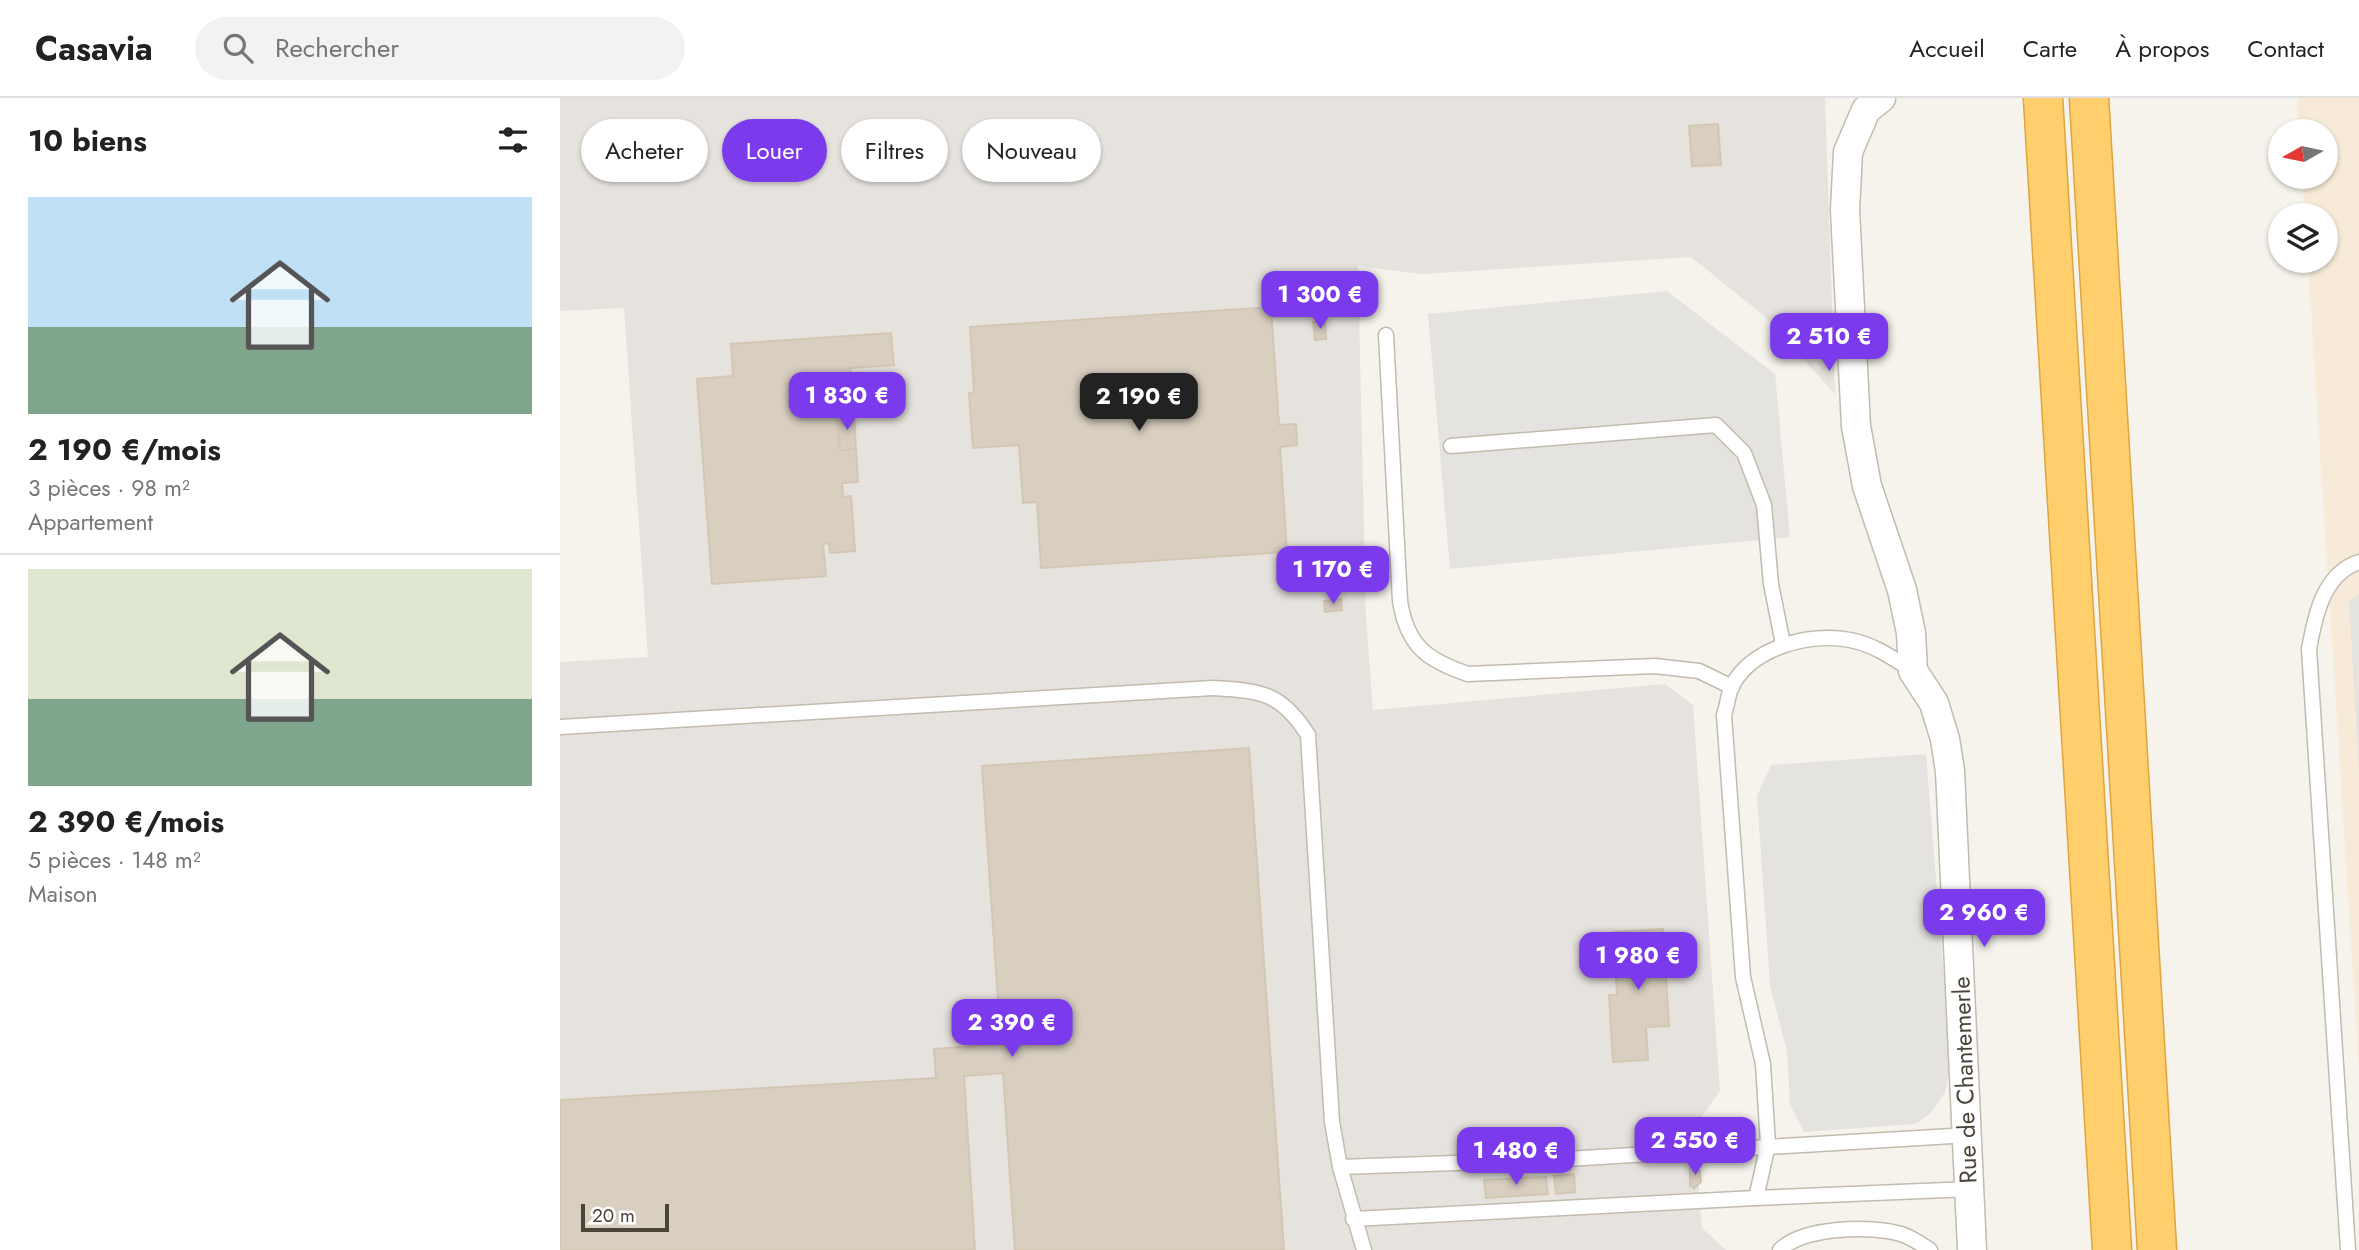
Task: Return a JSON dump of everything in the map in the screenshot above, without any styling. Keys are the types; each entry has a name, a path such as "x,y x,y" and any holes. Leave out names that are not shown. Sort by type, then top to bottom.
{"highway":[{"path":"2043,98 2112,1250"},
{"path":"2089,98 2157,1250"}],"street":[{"name":"Rue de Chantemerle","path":"1881,98 1866,110 1848,152 1845,210 1856,426 1867,485 1902,590 1910,633 1913,671 1934,703 1945,739 1950,771 1969,1135 1972,1250"}],"lane":[{"path":"1386,335 1400,601 1404,627 1420,649 1442,665 1468,674 1655,666 1699,671 1732,687"},
{"path":"1451,446 1716,425 1744,453 1764,505 1771,584 1783,644"},
{"path":"2348,1250 2309,649 2320,599 2334,580 2351,564 2359,562"},
{"path":"1756,1198 1768,1145 1763,1064 1743,977 1724,715 1732,687 1755,660 1783,644 1848,639 1880,650 1913,671"},
{"path":"560,727 1213,688 1265,693 1283,702 1308,735 1332,1122 1340,1167 1364,1250"},
{"path":"1340,1167 1566,1159 1969,1135"},
{"path":"1353,1219 1970,1189"},
{"path":"1780,1250 1788,1242 1811,1234 1871,1228 1903,1235 1930,1250"}],"shaded area":[{"path":"560,98 1825,98 1835,394 1763,315 1691,257 1422,274 1358,266 1366,620 1373,710 1665,684 1693,705 1720,1091 1694,1127 1702,1228 1726,1250 560,1250 560,662 648,657 624,308 560,311"},
{"path":"2297,98 2359,98 2359,1071 2309,273 2338,273 2338,203 2304,203 2303,189 2338,189 2338,119 2298,119"},
{"path":"1667,291 1775,374 1790,537 1450,569 1428,314"},
{"path":"2359,594 2359,773 2349,600"},
{"path":"1926,754 1951,1065 1945,1092 1931,1113 1915,1124 1804,1132 1790,1105 1787,1052 1770,985 1757,796 1771,765"}],"building":[{"path":"1718,124 1721,165 1692,166 1689,126"},
{"path":"1271,307 1279,425 1296,424 1297,445 1280,447 1287,552 1041,568 1037,502 1023,503 1019,445 973,448 969,393 974,392 970,327"},
{"path":"1313,322 1325,322 1326,339 1315,340"},
{"path":"891,333 894,365 850,368 854,415 837,416 840,450 856,449 858,482 842,483 843,497 851,496 855,551 830,553 829,543 823,544 826,576 712,584 697,379 733,376 731,344"},
{"path":"854,415 856,449 840,450 837,416"},
{"path":"1341,599 1342,610 1325,612 1324,601"},
{"path":"1249,748 1284,1250 1015,1250 1003,1073 964,1076 975,1250 560,1250 560,1100 936,1078 934,1049 1001,1044 982,766"},
{"path":"1663,929 1669,1026 1646,1027 1648,1060 1613,1062 1609,995 1617,995 1613,932"},
{"path":"1690,1166 1700,1171 1701,1182 1694,1188 1690,1186"},
{"path":"1574,1174 1575,1192 1556,1194 1554,1176"},
{"path":"1546,1177 1548,1194 1486,1198 1484,1180"}]}
